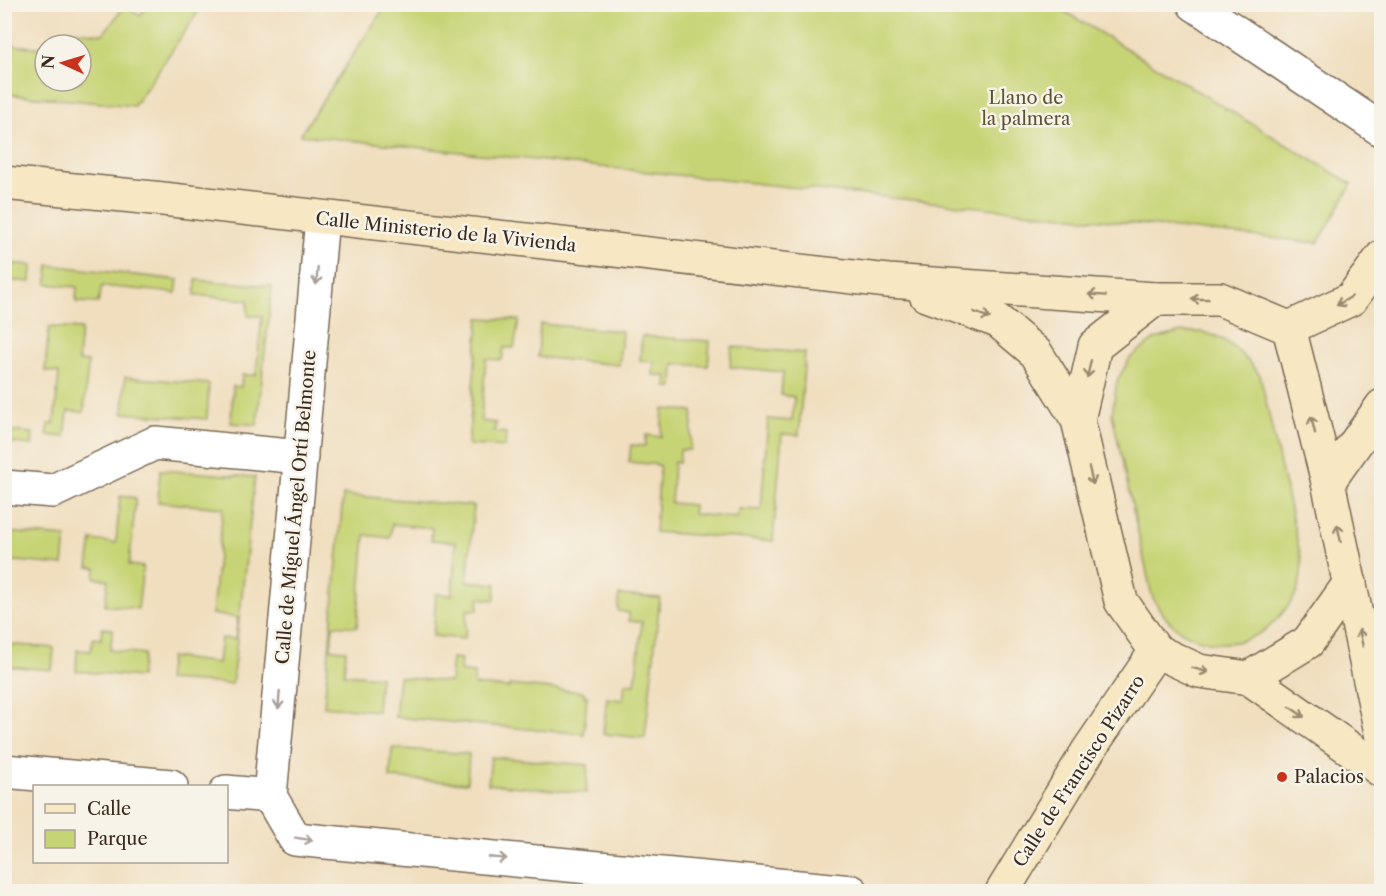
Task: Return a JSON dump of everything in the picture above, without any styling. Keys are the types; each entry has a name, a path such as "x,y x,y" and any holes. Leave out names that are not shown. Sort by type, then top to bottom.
{"street":[{"path":"1194,4 1382,130"},
{"name":"Calle Ministerio de la Vivienda","path":"4,183 888,281 1155,299 1220,299 1288,328"},
{"name":"Calle de Miguel Ángel Ortí Belmonte","path":"270,796 322,218"},
{"path":"1382,257 1352,299 1288,328 1328,482 1382,737"},
{"name":"Calle Ministerio de la Vivienda","path":"888,281 998,321 1036,352 1077,420"},
{"path":"1155,299 1095,346 1077,420 1121,601 1156,651 1199,671 1249,678 1382,771"},
{"path":"1328,482 1382,406"},
{"path":"4,487 53,491 155,444 301,456"},
{"path":"1249,678 1308,642 1350,583"},
{"name":"Calle de Francisco Pizarro","path":"1002,891 1088,751 1156,651"},
{"path":"4,771 160,785"},
{"path":"228,792 270,796 295,839 852,891"}],"green space":[{"path":"147,5 203,5 134,106 5,94 10,45 33,47 33,93 93,93 93,33 69,33 69,30 103,34 125,6 140,16"},
{"name":"Llano de la palmera","path":"386,5 1054,5 1352,184 1318,243 300,135"},
{"path":"4,263 32,265 31,282 5,280"},
{"path":"49,265 178,280 176,293 102,286 98,303 76,302 77,287 47,284"},
{"path":"196,280 272,286 257,425 231,423 233,386 241,387 242,375 256,375 262,316 248,316 248,300 195,295"},
{"path":"479,318 519,320 514,348 504,348 502,360 486,359 481,421 496,423 494,432 506,433 505,447 468,445"},
{"path":"540,324 622,331 619,365 538,357"},
{"path":"49,327 81,329 78,361 88,362 84,412 68,411 65,437 47,435 49,424 54,424 59,373 45,371"},
{"path":"1182,332 1203,332 1222,339 1243,356 1260,375 1302,562 1297,592 1280,616 1257,635 1229,643 1201,640 1187,634 1167,619 1152,596 1112,414 1117,381 1130,358 1155,339"},
{"path":"642,336 710,341 708,366 674,364 673,387 666,387 667,376 653,375 654,362 640,361"},
{"path":"732,347 805,353 799,435 782,434 773,541 655,532 660,465 629,462 631,445 645,446 646,435 661,437 663,409 693,411 690,450 680,450 679,463 674,462 671,503 693,505 693,514 737,518 738,509 761,510 768,419 792,421 794,397 781,395 783,372 730,367"},
{"path":"125,377 209,384 207,419 123,413"},
{"path":"5,431 33,433 32,445 5,442"},
{"path":"160,470 255,477 232,684 167,680 170,657 218,663 221,638 235,639 238,618 212,614 223,508 158,502"},
{"path":"343,495 474,506 467,581 496,584 495,600 479,598 478,610 467,610 465,639 433,636 436,594 452,595 456,542 431,540 432,528 392,524 390,538 365,535 357,627 333,625 331,649 346,650 344,674 380,677 377,711 324,706"},
{"path":"120,496 136,498 129,565 143,567 138,609 105,605 108,580 95,578 96,568 88,567 92,540 116,543"},
{"path":"4,532 66,537 63,565 5,560"},
{"path":"619,595 660,598 645,738 603,734 607,698 623,700 625,683 635,684 642,622 629,621 629,613 618,611"},
{"path":"102,628 113,629 110,650 144,654 140,677 76,671 77,650 91,651 93,638 101,639"},
{"path":"5,644 54,648 52,670 5,666"},
{"path":"452,658 461,659 460,671 474,673 474,685 509,688 509,685 584,692 584,696 587,696 584,734 395,717 399,677 450,682"},
{"path":"392,748 469,754 467,783 390,778"},
{"path":"491,757 588,765 586,793 488,784"}],"place":[{"name":"Palacios","path":"1282,777"}]}
